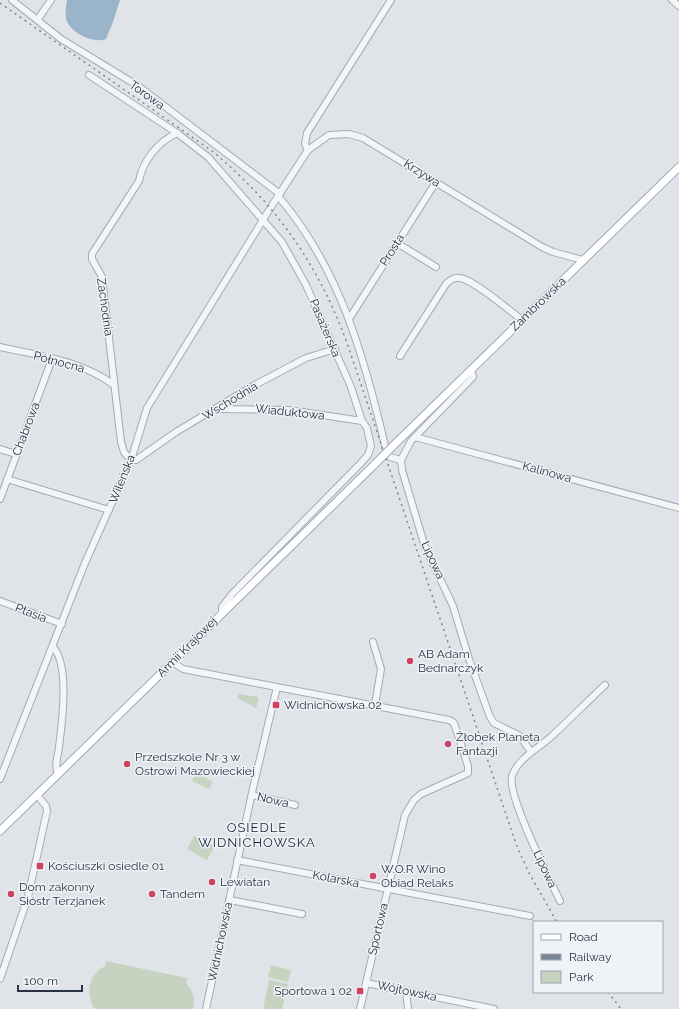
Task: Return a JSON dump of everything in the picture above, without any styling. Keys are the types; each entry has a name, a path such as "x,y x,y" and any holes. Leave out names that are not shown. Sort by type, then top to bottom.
{"main road":[{"name":"Zambrowska","path":"397,442 679,167"},
{"name":"Armii Krajowej","path":"0,831 397,442"}],"street":[{"name":"Torowa","path":"12,0 61,38 138,86 279,195 325,264 349,319 365,366 386,450 390,457 401,460"},
{"path":"38,20 51,0"},
{"path":"308,150 305,144 307,133 391,0"},
{"path":"672,0 679,6"},
{"name":"Pasażerska","path":"89,75 177,133 208,157 263,220 291,256 334,349 371,441 368,455 232,594 222,607 222,614"},
{"name":"Zachodnia","path":"131,460 124,452 121,442 102,277 92,259 92,254 139,181 140,173 158,144 177,133"},
{"name":"Krzywa","path":"279,195 308,150 329,135 350,134 374,144 542,247 553,252 583,260"},
{"name":"Prosta","path":"349,319 436,182"},
{"name":"Wileńska","path":"0,779 85,563 131,460 147,408 279,195"},
{"path":"397,243 436,267"},
{"path":"400,356 446,284 455,278 466,280 491,296 522,320"},
{"name":"Północna","path":"0,347 78,365 99,375 114,385"},
{"name":"Wschodnia","path":"131,460 136,460 176,432 217,409 253,386 306,358 334,349"},
{"name":"Chabrowa","path":"0,499 52,359"},
{"path":"401,460 415,437 473,377 471,370"},
{"name":"Wiaduktowa","path":"217,409 289,410 362,421"},
{"name":"Kalinowa","path":"415,437 679,508"},
{"path":"0,449 16,454"},
{"name":"Lipowa","path":"401,460 402,470 425,547 453,606 469,659 490,717 494,723 520,736 531,752"},
{"path":"7,479 109,510"},
{"name":"Ptasia","path":"0,601 62,624"},
{"path":"172,662 183,669 375,706 381,669 373,642"},
{"path":"53,647 58,653 64,682 59,749 56,767 58,774"},
{"name":"Lipowa","path":"560,901 541,865 512,785 512,777 520,762 551,737 605,685"},
{"name":"Widnichowska","path":"206,1009 230,900 237,860 277,687"},
{"name":"Sportowa","path":"360,1009 402,822 410,805 421,794 468,773 468,766 452,721 375,706"},
{"path":"0,979 28,897 47,811 46,806 37,795"},
{"name":"Nowa","path":"252,795 295,805"},
{"name":"Kolarska","path":"237,860 530,916"},
{"path":"230,900 302,914"},
{"name":"Wójtowska","path":"366,983 494,1009"},
{"path":"406,991 408,1009"}],"green space":[{"path":"239,694 259,697 256,708 237,698"},
{"path":"196,773 213,782 209,789 192,781"},
{"path":"194,836 215,846 207,860 187,849"},
{"path":"106,961 187,978 186,983 194,998 193,1009 95,1009 90,997 90,985 95,974 105,966"},
{"path":"271,965 291,970 288,982 268,977"},
{"path":"269,980 288,984 282,1009 263,1009"}],"water":[{"path":"67,0 120,0 106,39 89,39 72,29 66,19"}],"railway":[{"path":"0,3 212,151 256,192 293,237 323,287 347,343 516,844 529,873 556,921"},
{"path":"609,993 621,1009"}],"place":[{"name":"AB Adam Bednarczyk","path":"410,661"},
{"name":"Widnichowska 02","path":"276,705"},
{"name":"Żłobek Planeta Fantazji","path":"448,744"},
{"name":"Przedszkole Nr 3 w Ostrowi Mazowieckiej","path":"127,764"},
{"name":"Kościuszki osiedle 01","path":"40,866"},
{"name":"W.O.R Wino Obiad Relaks","path":"373,876"},
{"name":"Lewiatan","path":"212,882"},
{"name":"Dom zakonny Sióstr Terzjanek","path":"11,894"},
{"name":"Tandem","path":"152,894"},
{"name":"Sportowa 1 02","path":"360,991"}],"district":[{"name":"OSIEDLE WIDNICHOWSKA","path":"257,834"}]}
